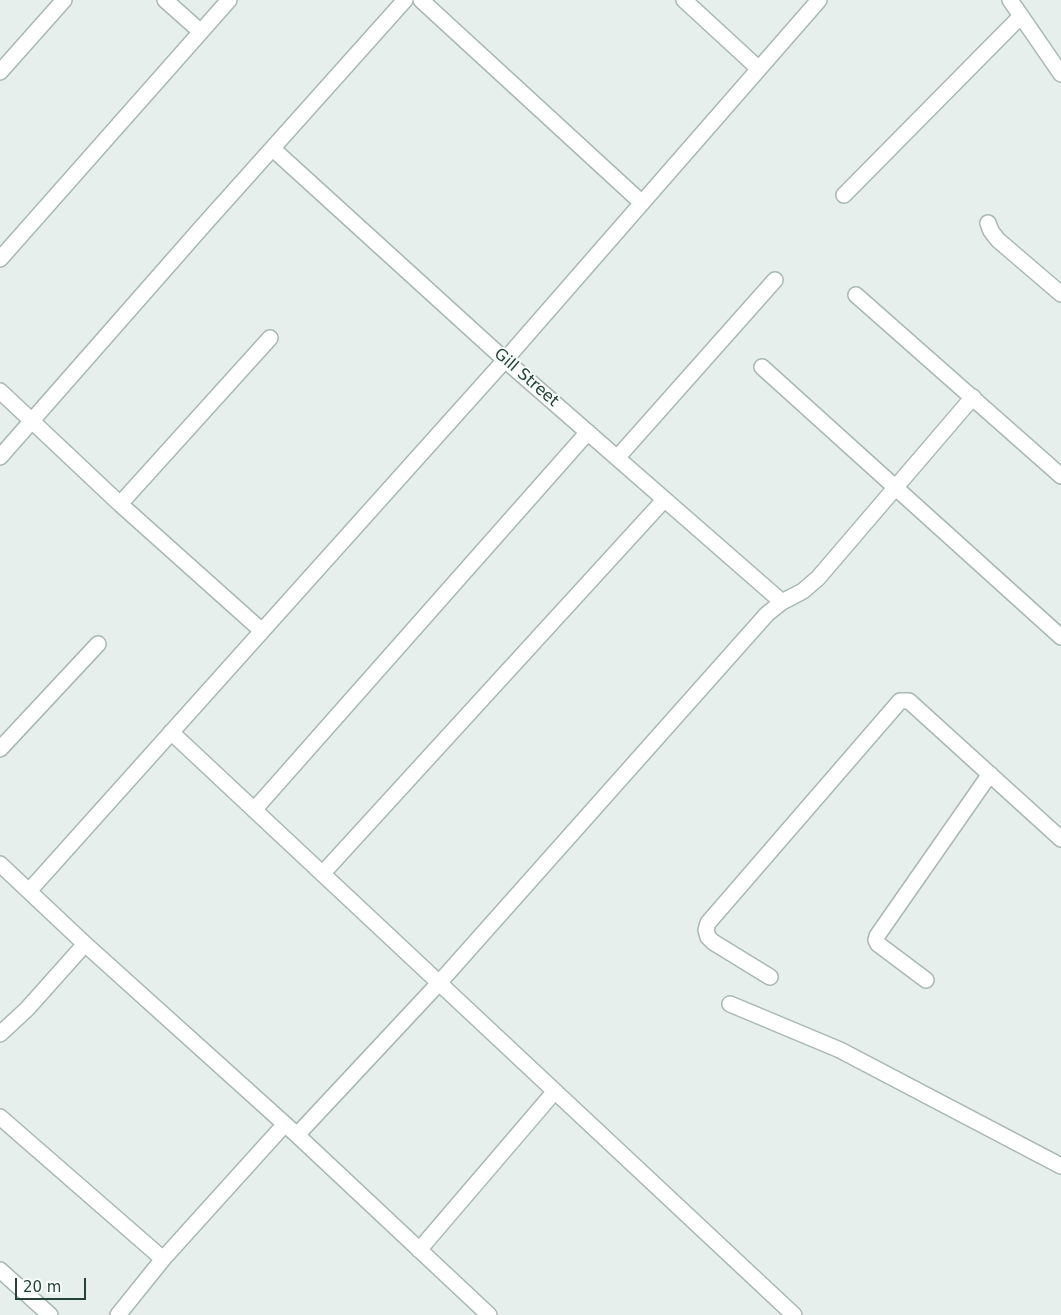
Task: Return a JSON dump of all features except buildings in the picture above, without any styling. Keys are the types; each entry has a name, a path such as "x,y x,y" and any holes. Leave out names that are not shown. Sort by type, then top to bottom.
{"street":[{"path":"0,72 64,0"},
{"path":"165,0 202,32"},
{"path":"0,259 229,0"},
{"path":"0,457 405,0"},
{"path":"421,0 642,203"},
{"path":"684,0 759,69"},
{"path":"29,891 505,360 819,0"},
{"path":"1010,0 1061,74"},
{"path":"844,195 1021,16"},
{"name":"Gill Street","path":"273,150 505,360 782,602"},
{"path":"988,223 998,240 1061,294"},
{"path":"617,458 775,280"},
{"path":"856,295 1061,476"},
{"path":"120,504 270,338"},
{"path":"762,368 1061,637"},
{"path":"0,391 120,504 262,631"},
{"path":"297,1135 439,983 767,614 782,602 803,591 818,578 973,397"},
{"path":"254,810 588,432"},
{"path":"322,874 664,500"},
{"path":"0,749 98,644"},
{"path":"770,977 713,942 706,930 708,923 900,701 909,701 1061,839"},
{"path":"171,732 794,1315"},
{"path":"926,980 878,944 877,936 990,774"},
{"path":"0,864 85,944 297,1135 489,1315"},
{"path":"0,1034 28,1009 85,944"},
{"path":"730,1004 840,1050 1061,1166"},
{"path":"419,1250 555,1091"},
{"path":"0,1117 163,1259"},
{"path":"118,1315 163,1259 285,1124"},
{"path":"0,1270 50,1315"}]}
